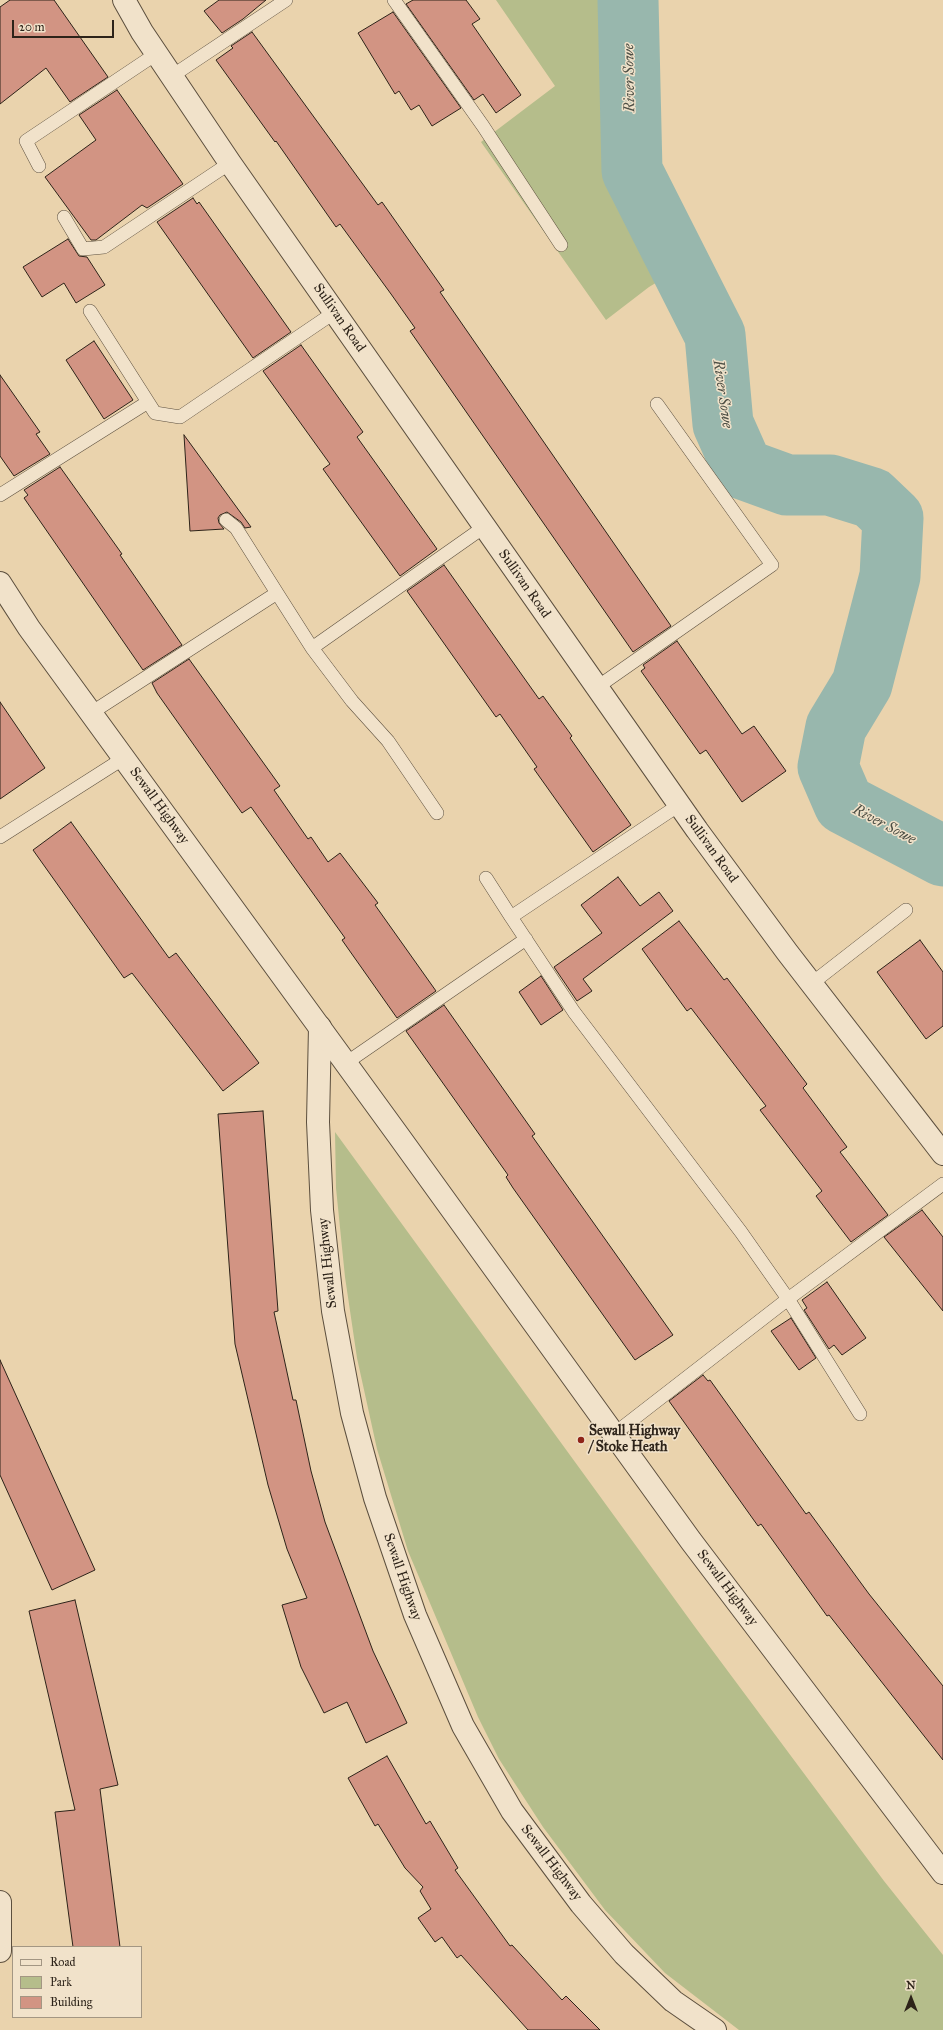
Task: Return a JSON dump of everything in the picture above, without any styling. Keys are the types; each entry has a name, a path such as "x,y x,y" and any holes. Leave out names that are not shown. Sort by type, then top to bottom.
{"street":[{"name":"Sullivan Road","path":"124,0 156,54 230,163 679,806 811,984 943,1154"},
{"name":"Sewall Highway","path":"0,583 29,628 320,1027 691,1541 943,1873"},
{"name":"Sewall Highway","path":"320,1027 318,1122 322,1210 333,1311 352,1413 373,1490 415,1615 463,1726 512,1811 581,1904 624,1954 673,2001 715,2030"},
{"path":"0,1902 0,1951"}],"lane":[{"path":"172,76 286,0"},
{"path":"394,0 483,126 561,245"},
{"path":"39,166 26,141 156,54"},
{"path":"64,217 83,249 104,247 230,163"},
{"path":"90,311 155,413 180,417 335,312"},
{"path":"0,496 148,402"},
{"path":"596,688 772,565 657,404"},
{"path":"226,520 236,528 312,648 352,701 388,741 437,813"},
{"path":"312,648 484,527"},
{"path":"91,712 278,593"},
{"path":"0,837 124,758"},
{"path":"511,917 679,806"},
{"path":"486,878 574,1012 740,1232 788,1299 860,1414"},
{"path":"811,984 906,910"},
{"path":"346,1063 526,939"},
{"path":"614,1434 788,1299 943,1184"}],"green space":[{"path":"496,0 651,0 656,160 699,257 649,287 606,320 481,142 555,86"},
{"path":"335,1132 695,1627 884,1881 943,1955 943,2030 739,2030 665,1973 605,1910 543,1827 499,1759 478,1717 408,1551 377,1449 357,1358 345,1277 336,1188"}],"building":[{"path":"10,0 54,0 108,77 70,102 46,68 0,104 0,7"},
{"path":"219,0 266,0 243,19 222,33 204,11"},
{"path":"413,0 466,0 480,19 472,24 521,95 496,113 483,94 474,100 406,4"},
{"path":"393,12 461,108 432,126 419,105 411,110 399,91 395,94 358,33"},
{"path":"252,32 378,205 382,202 444,290 440,292 671,626 633,652 410,331 415,328 340,224 336,227 276,141 275,142 216,60 233,48 231,46"},
{"path":"117,90 183,184 147,208 142,205 96,240 91,240 45,177 96,140 79,115"},
{"path":"193,198 197,204 199,202 291,332 253,358 157,222"},
{"path":"68,239 79,256 87,257 105,285 76,303 64,283 42,297 23,267"},
{"path":"94,341 133,400 104,419 66,360"},
{"path":"301,345 363,432 357,437 437,549 400,576 323,469 330,464 263,371"},
{"path":"0,375 40,432 36,434 50,454 14,476 0,456"},
{"path":"184,435 251,527 245,528 241,522 227,512 220,515 218,518 219,523 224,529 190,531"},
{"path":"60,467 122,554 120,555 182,645 143,670 24,498 28,495 24,490"},
{"path":"444,565 539,699 543,696 572,736 570,738 631,825 593,852 534,769 537,767 500,714 496,717 407,591"},
{"path":"677,641 742,734 754,726 786,771 742,802 706,750 700,754 641,671 645,668 643,665"},
{"path":"189,659 280,786 274,790 308,839 311,837 328,862 340,853 378,903 375,905 436,991 397,1018 342,940 345,938 251,807 242,813 157,693 152,683"},
{"path":"0,702 45,768 0,799"},
{"path":"71,822 169,958 176,953 259,1063 223,1091 132,973 124,978 33,850"},
{"path":"618,877 640,906 659,892 673,911 583,979 592,991 577,1001 554,967 602,933 581,905"},
{"path":"679,921 724,980 727,978 807,1084 803,1088 847,1147 840,1152 888,1215 851,1242 816,1196 822,1191 760,1110 766,1106 691,1008 687,1011 642,949"},
{"path":"920,940 943,972 943,1026 926,1039 877,972"},
{"path":"541,976 563,1010 541,1025 519,992"},
{"path":"444,1005 535,1134 532,1136 673,1335 635,1360 513,1188 506,1177 508,1175 406,1031"},
{"path":"263,1111 278,1311 274,1312 293,1400 296,1400 311,1471 325,1522 373,1651 407,1723 366,1743 347,1702 324,1713 301,1667 282,1605 307,1598 287,1549 268,1485 235,1344 218,1114"},
{"path":"922,1210 943,1237 943,1311 884,1237"},
{"path":"827,1282 866,1338 842,1355 834,1345 829,1349 804,1310 807,1308 802,1300"},
{"path":"791,1318 816,1358 799,1370 771,1331"},
{"path":"0,1360 95,1570 52,1590 0,1475"},
{"path":"703,1375 708,1381 710,1380 806,1514 809,1512 869,1594 943,1686 943,1760 829,1615 827,1616 761,1524 758,1526 669,1401"},
{"path":"75,1600 118,1785 100,1789 120,1946 73,1946 55,1812 75,1810 29,1611"},
{"path":"387,1756 426,1824 430,1821 458,1868 455,1870 510,1946 512,1945 562,2000 566,1996 600,2030 528,2030 461,1955 457,1958 442,1937 435,1942 418,1918 431,1909 420,1891 423,1887 405,1868 378,1824 375,1826 348,1778"}],"waterway":[{"name":"River Sowe","path":"628,0 632,171 715,335 723,424 743,469 787,485 830,485 872,498 893,518 890,576 862,684 836,727 828,767 844,804 943,856"}],"place":[{"name":"Sewall Highway / Stoke Heath","path":"581,1440"}]}
